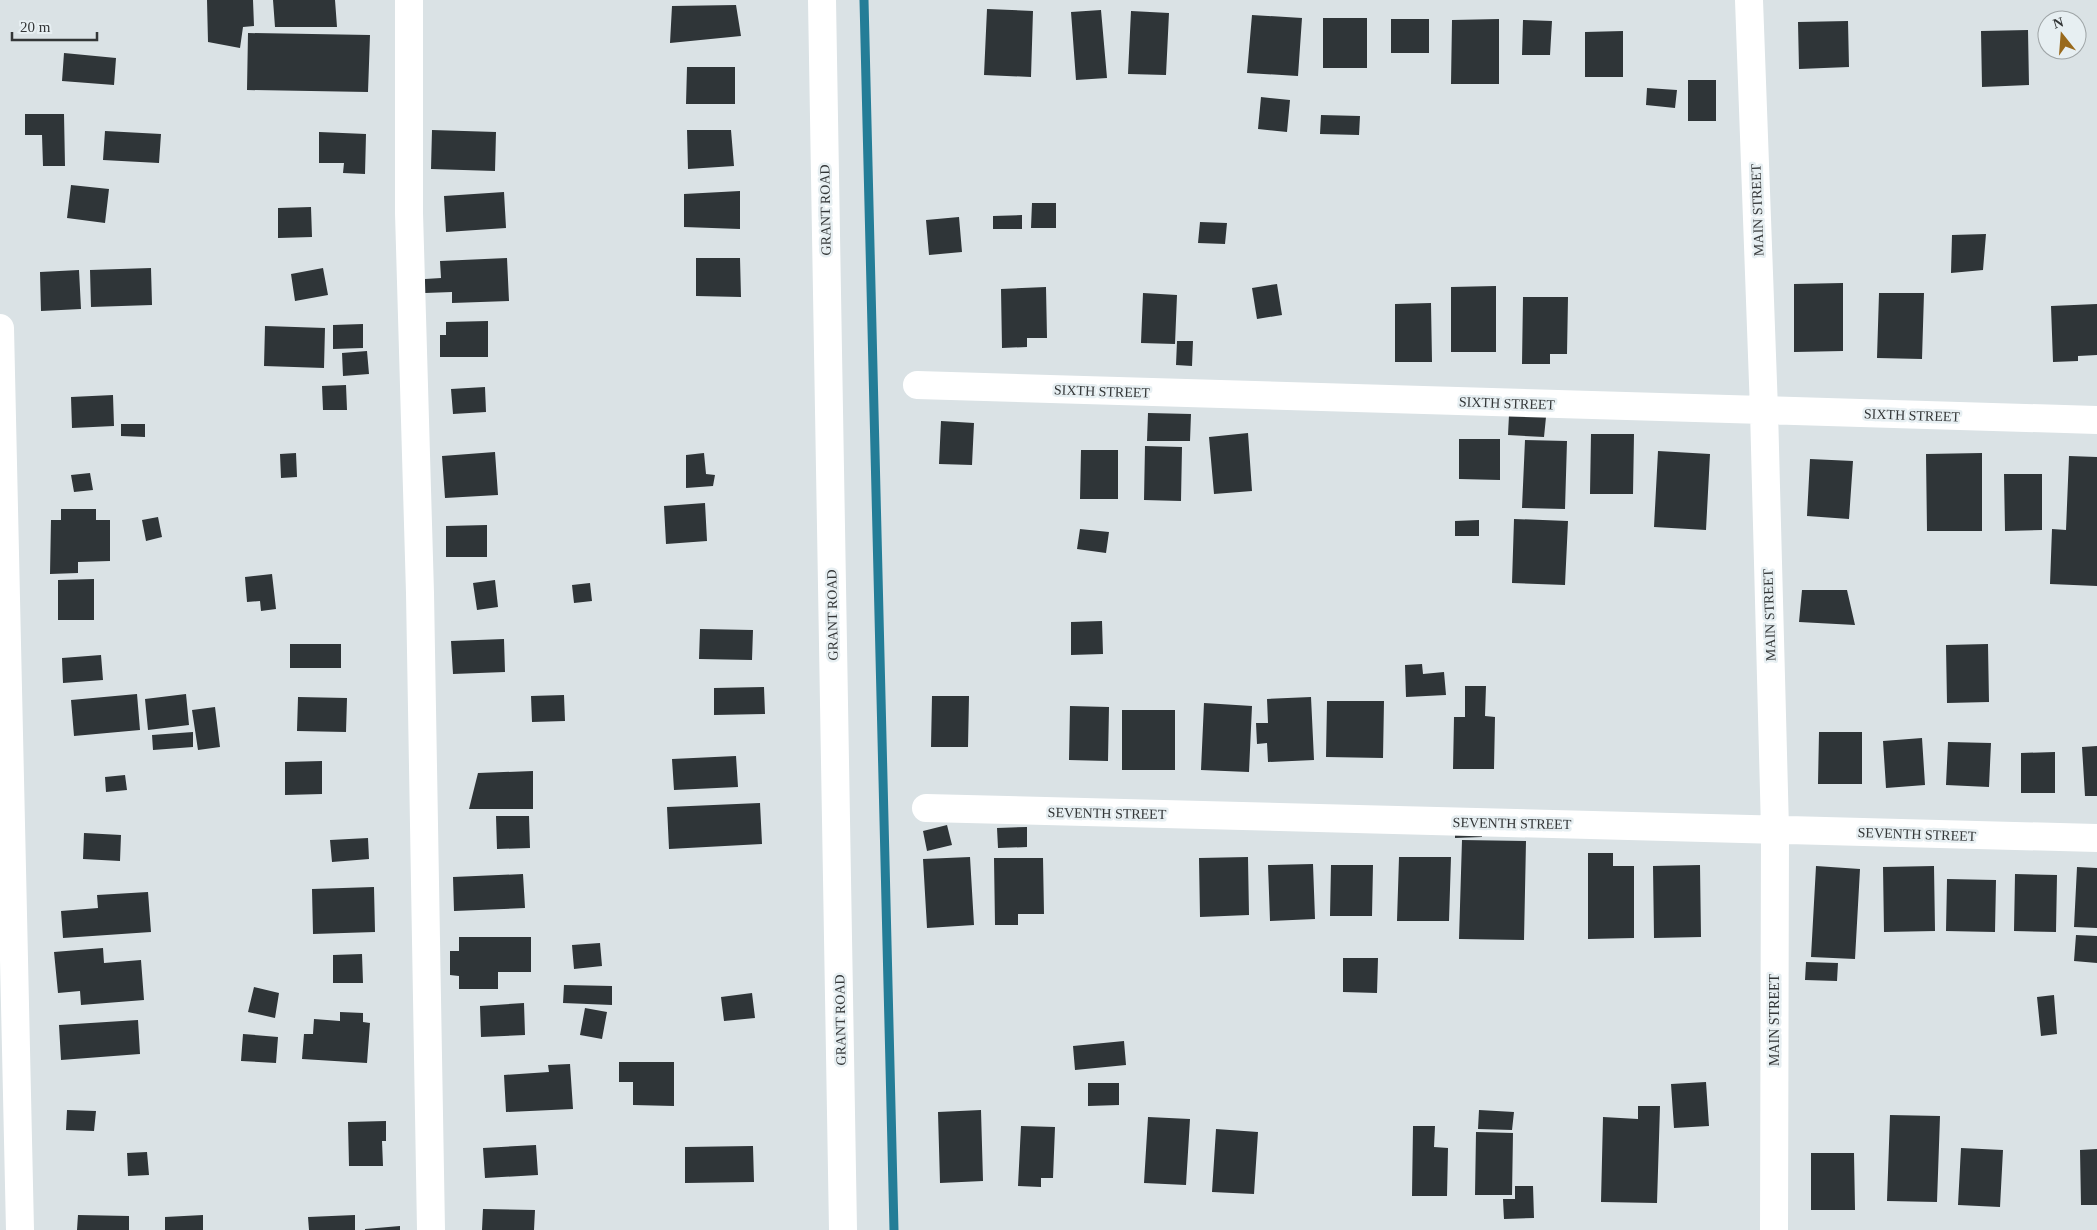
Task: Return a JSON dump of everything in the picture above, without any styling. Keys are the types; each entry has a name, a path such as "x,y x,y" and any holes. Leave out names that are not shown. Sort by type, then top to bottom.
{"street":[{"path":"409,0 410,213 420,603 431,1230"},
{"name":"GRANT ROAD","path":"822,0 843,1230"},
{"name":"MAIN STREET","path":"1749,0 1764,410 1775,830 1774,1230"},
{"path":"0,328 20,1230"},
{"name":"SIXTH STREET","path":"917,385 2097,420"},
{"name":"SEVENTH STREET","path":"926,808 2097,838"}],"building":[{"path":"207,0 253,0 254,26 243,27 240,48 208,42"},
{"path":"273,0 335,0 337,27 275,27"},
{"path":"736,5 741,36 670,43 672,6"},
{"path":"987,9 1033,11 1031,77 984,75"},
{"path":"1101,10 1107,78 1076,80 1071,12"},
{"path":"1131,11 1169,13 1166,75 1128,74"},
{"path":"1252,15 1302,18 1298,76 1247,73"},
{"path":"1323,18 1367,18 1367,68 1323,68"},
{"path":"1391,19 1429,19 1429,53 1391,53"},
{"path":"1499,19 1499,84 1451,84 1452,20"},
{"path":"1523,20 1552,21 1550,55 1522,55"},
{"path":"1848,21 1849,67 1799,69 1798,22"},
{"path":"2028,30 2029,85 1982,87 1981,31"},
{"path":"1623,31 1623,77 1585,77 1585,32"},
{"path":"248,33 370,35 368,92 247,90"},
{"path":"64,53 116,58 114,85 62,81"},
{"path":"687,67 735,67 735,104 686,104"},
{"path":"1688,80 1716,80 1716,121 1688,121"},
{"path":"1647,88 1677,90 1675,108 1646,105"},
{"path":"1261,97 1290,100 1287,132 1258,129"},
{"path":"25,114 64,114 65,166 43,166 42,135 25,135"},
{"path":"1321,115 1360,116 1359,135 1320,134"},
{"path":"432,130 496,132 495,171 431,169"},
{"path":"687,130 731,130 734,166 688,169"},
{"path":"105,131 161,134 159,163 103,160"},
{"path":"319,132 366,134 365,174 343,173 344,163 319,163"},
{"path":"71,185 109,189 105,223 67,218"},
{"path":"740,191 740,229 684,227 684,194"},
{"path":"504,192 506,228 446,232 444,196"},
{"path":"1032,203 1056,203 1056,228 1031,228"},
{"path":"311,207 312,237 278,238 278,208"},
{"path":"1022,215 1022,229 993,229 993,216"},
{"path":"959,217 962,252 929,255 926,220"},
{"path":"1200,222 1227,223 1225,244 1198,243"},
{"path":"1986,234 1983,270 1951,273 1952,235"},
{"path":"507,258 509,301 452,303 452,292 425,293 425,279 441,278 440,261"},
{"path":"696,258 740,258 741,297 696,296"},
{"path":"151,268 152,305 91,307 90,270"},
{"path":"323,268 328,295 295,301 291,274"},
{"path":"79,270 81,309 41,311 40,272"},
{"path":"1843,283 1843,351 1794,352 1794,284"},
{"path":"1277,284 1282,315 1257,319 1252,288"},
{"path":"1496,286 1496,352 1451,352 1451,287"},
{"path":"1046,287 1047,338 1027,338 1027,347 1002,348 1001,289"},
{"path":"1143,293 1177,295 1175,344 1141,343"},
{"path":"1879,293 1924,293 1922,359 1877,358"},
{"path":"1523,297 1568,297 1567,354 1550,354 1550,364 1522,364"},
{"path":"1431,303 1432,362 1395,362 1395,304"},
{"path":"2097,304 2097,355 2078,356 2078,361 2053,362 2051,306"},
{"path":"488,321 488,357 440,357 440,335 446,335 446,322"},
{"path":"363,324 363,348 333,349 333,325"},
{"path":"265,326 325,328 324,368 264,366"},
{"path":"1177,341 1193,341 1192,366 1176,365"},
{"path":"367,351 369,374 343,376 342,353"},
{"path":"346,385 347,410 323,410 322,386"},
{"path":"485,387 486,412 453,414 451,389"},
{"path":"113,395 114,426 72,428 71,397"},
{"path":"1148,413 1191,414 1190,441 1147,441"},
{"path":"1509,415 1546,417 1544,437 1508,435"},
{"path":"941,421 974,423 972,465 939,464"},
{"path":"121,424 145,424 145,437 121,436"},
{"path":"1248,433 1252,491 1214,494 1209,437"},
{"path":"1591,434 1634,434 1633,494 1590,494"},
{"path":"1459,439 1500,439 1500,480 1459,479"},
{"path":"1525,440 1567,441 1565,509 1522,508"},
{"path":"1145,446 1182,447 1181,501 1144,500"},
{"path":"1081,450 1118,450 1118,499 1080,499"},
{"path":"1658,451 1710,454 1706,530 1654,527"},
{"path":"495,452 498,495 445,498 442,456"},
{"path":"296,453 297,477 281,478 280,454"},
{"path":"704,453 706,474 715,475 713,486 686,488 686,455"},
{"path":"1982,453 1982,531 1927,531 1926,454"},
{"path":"2069,456 2097,457 2097,586 2050,584 2052,529 2066,530"},
{"path":"1810,459 1853,461 1849,519 1807,516"},
{"path":"90,473 93,490 74,492 71,475"},
{"path":"2004,474 2042,474 2042,530 2005,531"},
{"path":"705,503 707,541 666,544 664,506"},
{"path":"61,509 96,509 96,520 110,520 110,561 78,562 78,573 50,574 51,520 61,520"},
{"path":"158,517 162,537 146,541 142,520"},
{"path":"1514,519 1568,521 1565,585 1512,583"},
{"path":"1479,520 1479,536 1455,536 1455,521"},
{"path":"487,525 487,557 446,557 446,526"},
{"path":"1080,529 1109,532 1106,553 1077,549"},
{"path":"272,574 276,609 261,611 260,601 247,602 245,577"},
{"path":"94,579 94,620 58,620 58,580"},
{"path":"495,580 498,607 477,610 473,583"},
{"path":"590,583 592,601 574,603 572,585"},
{"path":"1802,590 1847,590 1855,625 1799,622"},
{"path":"1102,621 1103,654 1071,655 1071,622"},
{"path":"700,629 753,630 752,660 699,659"},
{"path":"504,639 505,672 453,674 451,641"},
{"path":"290,644 341,644 341,668 290,668"},
{"path":"1988,644 1989,702 1947,703 1946,645"},
{"path":"101,655 103,680 63,683 62,658"},
{"path":"1422,664 1423,674 1444,672 1446,695 1406,697 1405,665"},
{"path":"1465,686 1486,686 1485,716 1495,717 1494,769 1453,769 1454,717 1465,717"},
{"path":"764,687 765,714 714,715 714,688"},
{"path":"137,694 140,730 74,736 71,700"},
{"path":"186,694 189,725 148,730 145,699"},
{"path":"564,695 565,721 532,722 531,696"},
{"path":"932,696 969,696 968,747 931,747"},
{"path":"298,697 347,698 346,732 297,731"},
{"path":"1311,697 1314,760 1268,762 1267,743 1257,744 1256,723 1268,723 1267,699"},
{"path":"1327,701 1384,701 1383,758 1326,757"},
{"path":"1204,703 1252,706 1249,772 1201,770"},
{"path":"1070,706 1109,707 1108,761 1069,760"},
{"path":"215,707 220,747 198,750 192,710"},
{"path":"1122,710 1175,710 1175,770 1122,770"},
{"path":"193,732 193,747 153,750 152,735"},
{"path":"1819,732 1862,732 1862,784 1818,784"},
{"path":"1922,738 1925,785 1886,788 1883,741"},
{"path":"1948,742 1991,743 1989,787 1946,785"},
{"path":"2097,746 2097,796 2085,796 2082,747"},
{"path":"2055,752 2055,793 2021,793 2021,753"},
{"path":"736,756 738,787 674,790 672,759"},
{"path":"322,761 322,794 285,795 285,762"},
{"path":"533,771 533,809 469,809 478,773"},
{"path":"125,775 127,790 106,792 105,777"},
{"path":"760,803 762,844 669,849 667,807"},
{"path":"496,816 529,816 530,848 497,849"},
{"path":"947,825 952,845 927,851 923,831"},
{"path":"1455,826 1482,826 1482,837 1455,838"},
{"path":"1027,827 1027,847 998,848 997,828"},
{"path":"84,833 121,835 120,861 83,859"},
{"path":"368,838 369,859 332,862 330,840"},
{"path":"1462,840 1526,841 1524,940 1459,939"},
{"path":"1588,853 1613,853 1613,866 1634,866 1634,938 1588,939"},
{"path":"970,857 974,925 927,928 923,859"},
{"path":"1248,857 1249,915 1200,917 1199,858"},
{"path":"1399,857 1451,857 1449,921 1397,921"},
{"path":"994,858 1043,858 1044,914 1018,914 1018,925 995,925"},
{"path":"1313,864 1315,919 1270,921 1268,865"},
{"path":"1331,865 1373,865 1372,916 1330,916"},
{"path":"1700,865 1701,937 1654,938 1653,866"},
{"path":"1816,866 1860,869 1855,959 1811,957"},
{"path":"1934,866 1935,931 1884,932 1883,867"},
{"path":"2077,867 2097,868 2097,928 2074,927"},
{"path":"523,874 525,908 454,911 453,877"},
{"path":"2015,874 2057,875 2056,932 2014,931"},
{"path":"1947,879 1996,880 1995,932 1946,931"},
{"path":"374,887 375,932 313,934 312,889"},
{"path":"148,892 151,932 63,938 61,911 98,908 97,895"},
{"path":"2076,935 2097,936 2097,963 2074,961"},
{"path":"459,937 531,937 531,972 498,972 498,989 459,989 459,976 450,975 450,951 459,951"},
{"path":"600,943 602,966 574,969 572,945"},
{"path":"103,948 104,963 141,960 144,1000 81,1005 80,991 58,993 54,952"},
{"path":"362,954 363,983 333,983 333,955"},
{"path":"1343,958 1378,958 1377,993 1343,992"},
{"path":"1806,962 1838,963 1837,981 1805,980"},
{"path":"564,985 612,986 612,1005 563,1003"},
{"path":"254,987 279,993 275,1018 248,1012"},
{"path":"752,993 755,1018 724,1021 721,997"},
{"path":"2054,995 2057,1034 2041,1036 2037,997"},
{"path":"524,1003 525,1035 481,1037 480,1006"},
{"path":"585,1008 607,1012 602,1039 580,1035"},
{"path":"340,1012 363,1013 363,1022 370,1023 367,1063 302,1059 304,1034 313,1034 314,1019 340,1021"},
{"path":"138,1020 140,1054 61,1060 59,1025"},
{"path":"243,1034 278,1037 276,1063 241,1061"},
{"path":"1124,1041 1126,1065 1075,1070 1073,1046"},
{"path":"619,1062 674,1062 674,1106 633,1105 633,1082 619,1082"},
{"path":"570,1064 573,1109 506,1112 504,1075 549,1072 548,1065"},
{"path":"1706,1082 1709,1126 1674,1128 1671,1084"},
{"path":"1088,1083 1119,1083 1119,1105 1088,1106"},
{"path":"1638,1106 1660,1106 1657,1203 1601,1202 1603,1117 1638,1119"},
{"path":"67,1110 96,1111 94,1131 66,1130"},
{"path":"981,1110 983,1181 940,1183 938,1112"},
{"path":"1479,1110 1514,1112 1512,1130 1478,1129"},
{"path":"1890,1115 1940,1116 1937,1202 1887,1201"},
{"path":"1148,1117 1190,1119 1186,1185 1144,1183"},
{"path":"386,1121 386,1141 382,1141 383,1166 349,1166 348,1122"},
{"path":"1021,1126 1055,1127 1053,1178 1041,1178 1041,1187 1018,1186"},
{"path":"1413,1126 1435,1126 1434,1147 1448,1148 1447,1196 1412,1196"},
{"path":"1216,1129 1258,1132 1254,1194 1212,1192"},
{"path":"1476,1132 1513,1133 1512,1195 1475,1195"},
{"path":"536,1145 538,1175 485,1178 483,1148"},
{"path":"753,1146 754,1182 685,1183 685,1147"},
{"path":"1961,1148 2003,1150 2000,1207 1958,1205"},
{"path":"2097,1149 2097,1205 2081,1205 2080,1150"},
{"path":"147,1152 149,1175 128,1176 127,1153"},
{"path":"1811,1153 1854,1153 1855,1210 1811,1210"},
{"path":"1515,1186 1533,1186 1534,1218 1504,1219 1503,1199 1515,1199"},
{"path":"483,1209 535,1210 534,1230 482,1230"},
{"path":"78,1215 129,1216 129,1230 77,1230"},
{"path":"203,1215 203,1230 165,1230 165,1217"},
{"path":"355,1215 355,1230 309,1230 308,1217"},
{"path":"400,1226 400,1230 365,1230 365,1229"}],"waterway":[{"path":"864,0 894,1230"}]}
